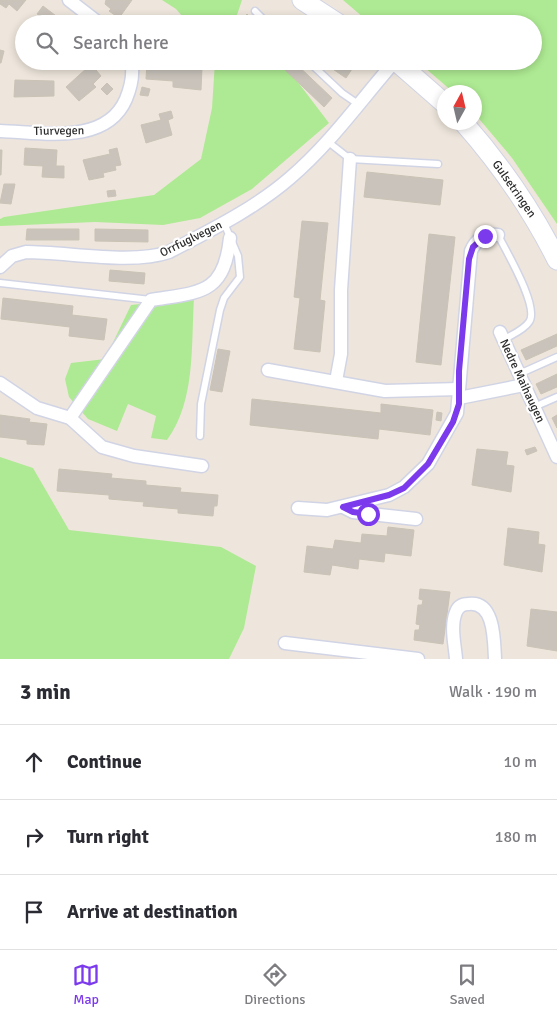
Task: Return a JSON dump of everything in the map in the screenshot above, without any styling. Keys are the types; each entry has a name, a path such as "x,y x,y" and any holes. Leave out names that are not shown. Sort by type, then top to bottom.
{"street":[{"path":"69,0 88,15"},
{"path":"302,0 324,15"},
{"name":"Tiurvegen","path":"0,131 69,133 82,132 101,126 117,113 124,103 132,79 132,70"},
{"name":"Orrfuglvegen","path":"0,267 12,256 26,252 137,258 158,256 224,223 290,178 327,141 387,70"},
{"path":"406,70 437,97"},
{"name":"Gulsetringen","path":"470,130 509,178 536,220 557,260"},
{"path":"336,381 340,354 341,290 350,158"},
{"path":"298,508 327,510 389,495 417,477 428,464 453,422 459,393 471,251 478,240 485,236 498,236"},
{"path":"70,418 151,300 185,294 211,285 217,280 226,266 230,238"},
{"name":"Nedre Maihaugen","path":"502,336 534,407 553,440 557,457"},
{"path":"268,370 385,391 459,393 521,380"},
{"path":"0,383 37,408 70,418 102,447 134,456 202,466"},
{"path":"343,507 353,512 416,519"},
{"path":"456,659 455,614 460,606 470,603 482,606 488,614 495,659"},
{"path":"285,643 418,659"}],"lane":[{"path":"254,11 258,15"},
{"path":"318,70 342,93 358,104"},
{"path":"327,141 350,158 438,164"},
{"path":"200,436 201,404 220,310 224,298 240,277 238,256 224,223"},
{"path":"498,236 526,293 532,313 531,319 526,326 502,336"},
{"path":"0,283 151,300"},
{"path":"521,380 557,357"},
{"path":"534,407 557,397"}],"green space":[{"path":"162,0 242,0 237,15 181,15 176,9"},
{"path":"343,0 557,0 557,224 512,158 482,122 482,85 445,85 427,70 542,70 542,15 360,15"},
{"path":"214,70 285,70 297,81 329,123 252,189 200,218 163,225 95,222 0,226 0,219 4,217 154,195 201,159 212,108"},
{"path":"194,298 192,353 187,390 183,408 167,440 151,438 156,416 128,404 117,431 88,419 69,397 65,379 71,363 105,359 131,305"},
{"path":"0,457 33,468 69,530 221,547 256,566 244,628 229,659 0,659"}],"building":[{"path":"0,0 26,0 17,11 9,4 6,8 0,4"},
{"path":"106,0 132,0 121,15 115,15 109,11 111,9 105,4"},
{"path":"43,6 55,15 38,15 37,14"},
{"path":"0,50 4,51 1,63 0,63"},
{"path":"85,70 96,70 101,76 93,84 96,87 79,101 66,87"},
{"path":"147,70 202,70 201,90 173,87 173,81 146,79"},
{"path":"285,70 302,70 332,98 324,107"},
{"path":"334,70 351,70 346,78"},
{"path":"15,80 54,81 54,96 14,97"},
{"path":"107,83 113,89 107,95 101,89"},
{"path":"142,87 150,89 148,96 140,95"},
{"path":"171,111 173,118 168,120 172,135 146,143 141,125 161,120 159,114"},
{"path":"25,148 57,150 56,166 64,166 64,178 42,177 43,166 24,165"},
{"path":"117,148 121,165 115,166 116,170 103,173 104,177 89,180 83,160 110,154 109,150"},
{"path":"0,150 2,150 1,175 0,175"},
{"path":"367,172 443,180 440,205 364,197"},
{"path":"4,184 15,184 11,204 0,203"},
{"path":"115,190 116,196 108,197 107,191"},
{"path":"302,221 328,223 320,300 325,301 320,352 294,349 300,298 294,297"},
{"path":"27,229 79,229 79,240 26,240"},
{"path":"95,229 148,230 148,242 95,241"},
{"path":"429,234 455,237 441,365 416,362"},
{"path":"110,270 145,273 144,284 109,281"},
{"path":"3,298 73,306 72,315 107,319 104,340 69,336 70,327 1,319"},
{"path":"557,334 557,346 526,360 521,350"},
{"path":"218,349 230,351 222,392 210,390"},
{"path":"557,374 557,387 541,394 536,384"},
{"path":"252,399 381,413 381,404 433,410 430,435 379,429 378,439 250,425"},
{"path":"437,412 442,413 441,421 436,420"},
{"path":"0,415 30,419 29,422 47,424 44,445 27,444 27,440 0,437"},
{"path":"557,415 557,428 552,418"},
{"path":"535,447 537,451 527,455 525,450"},
{"path":"477,449 508,452 506,465 514,466 511,492 472,485"},
{"path":"59,469 112,474 111,478 146,481 146,485 181,488 180,492 218,495 217,506 214,506 213,516 178,513 178,509 143,506 144,502 109,499 109,495 57,491"},
{"path":"388,527 414,530 411,556 385,553 384,562 359,559 358,569 332,565 330,575 304,572 307,546 333,549 335,540 361,543 362,534 387,536"},
{"path":"508,528 539,532 538,544 545,545 542,572 504,565"},
{"path":"420,589 450,592 443,644 414,640 415,630 419,630 420,625 416,624 418,605 422,605 423,600 419,599"},
{"path":"531,609 557,612 557,651 527,646"}],"route":[{"path":"368,514 353,512 343,507 389,495 404,488 428,464 440,446 457,413 469,259 473,247 478,240 485,236"}]}
